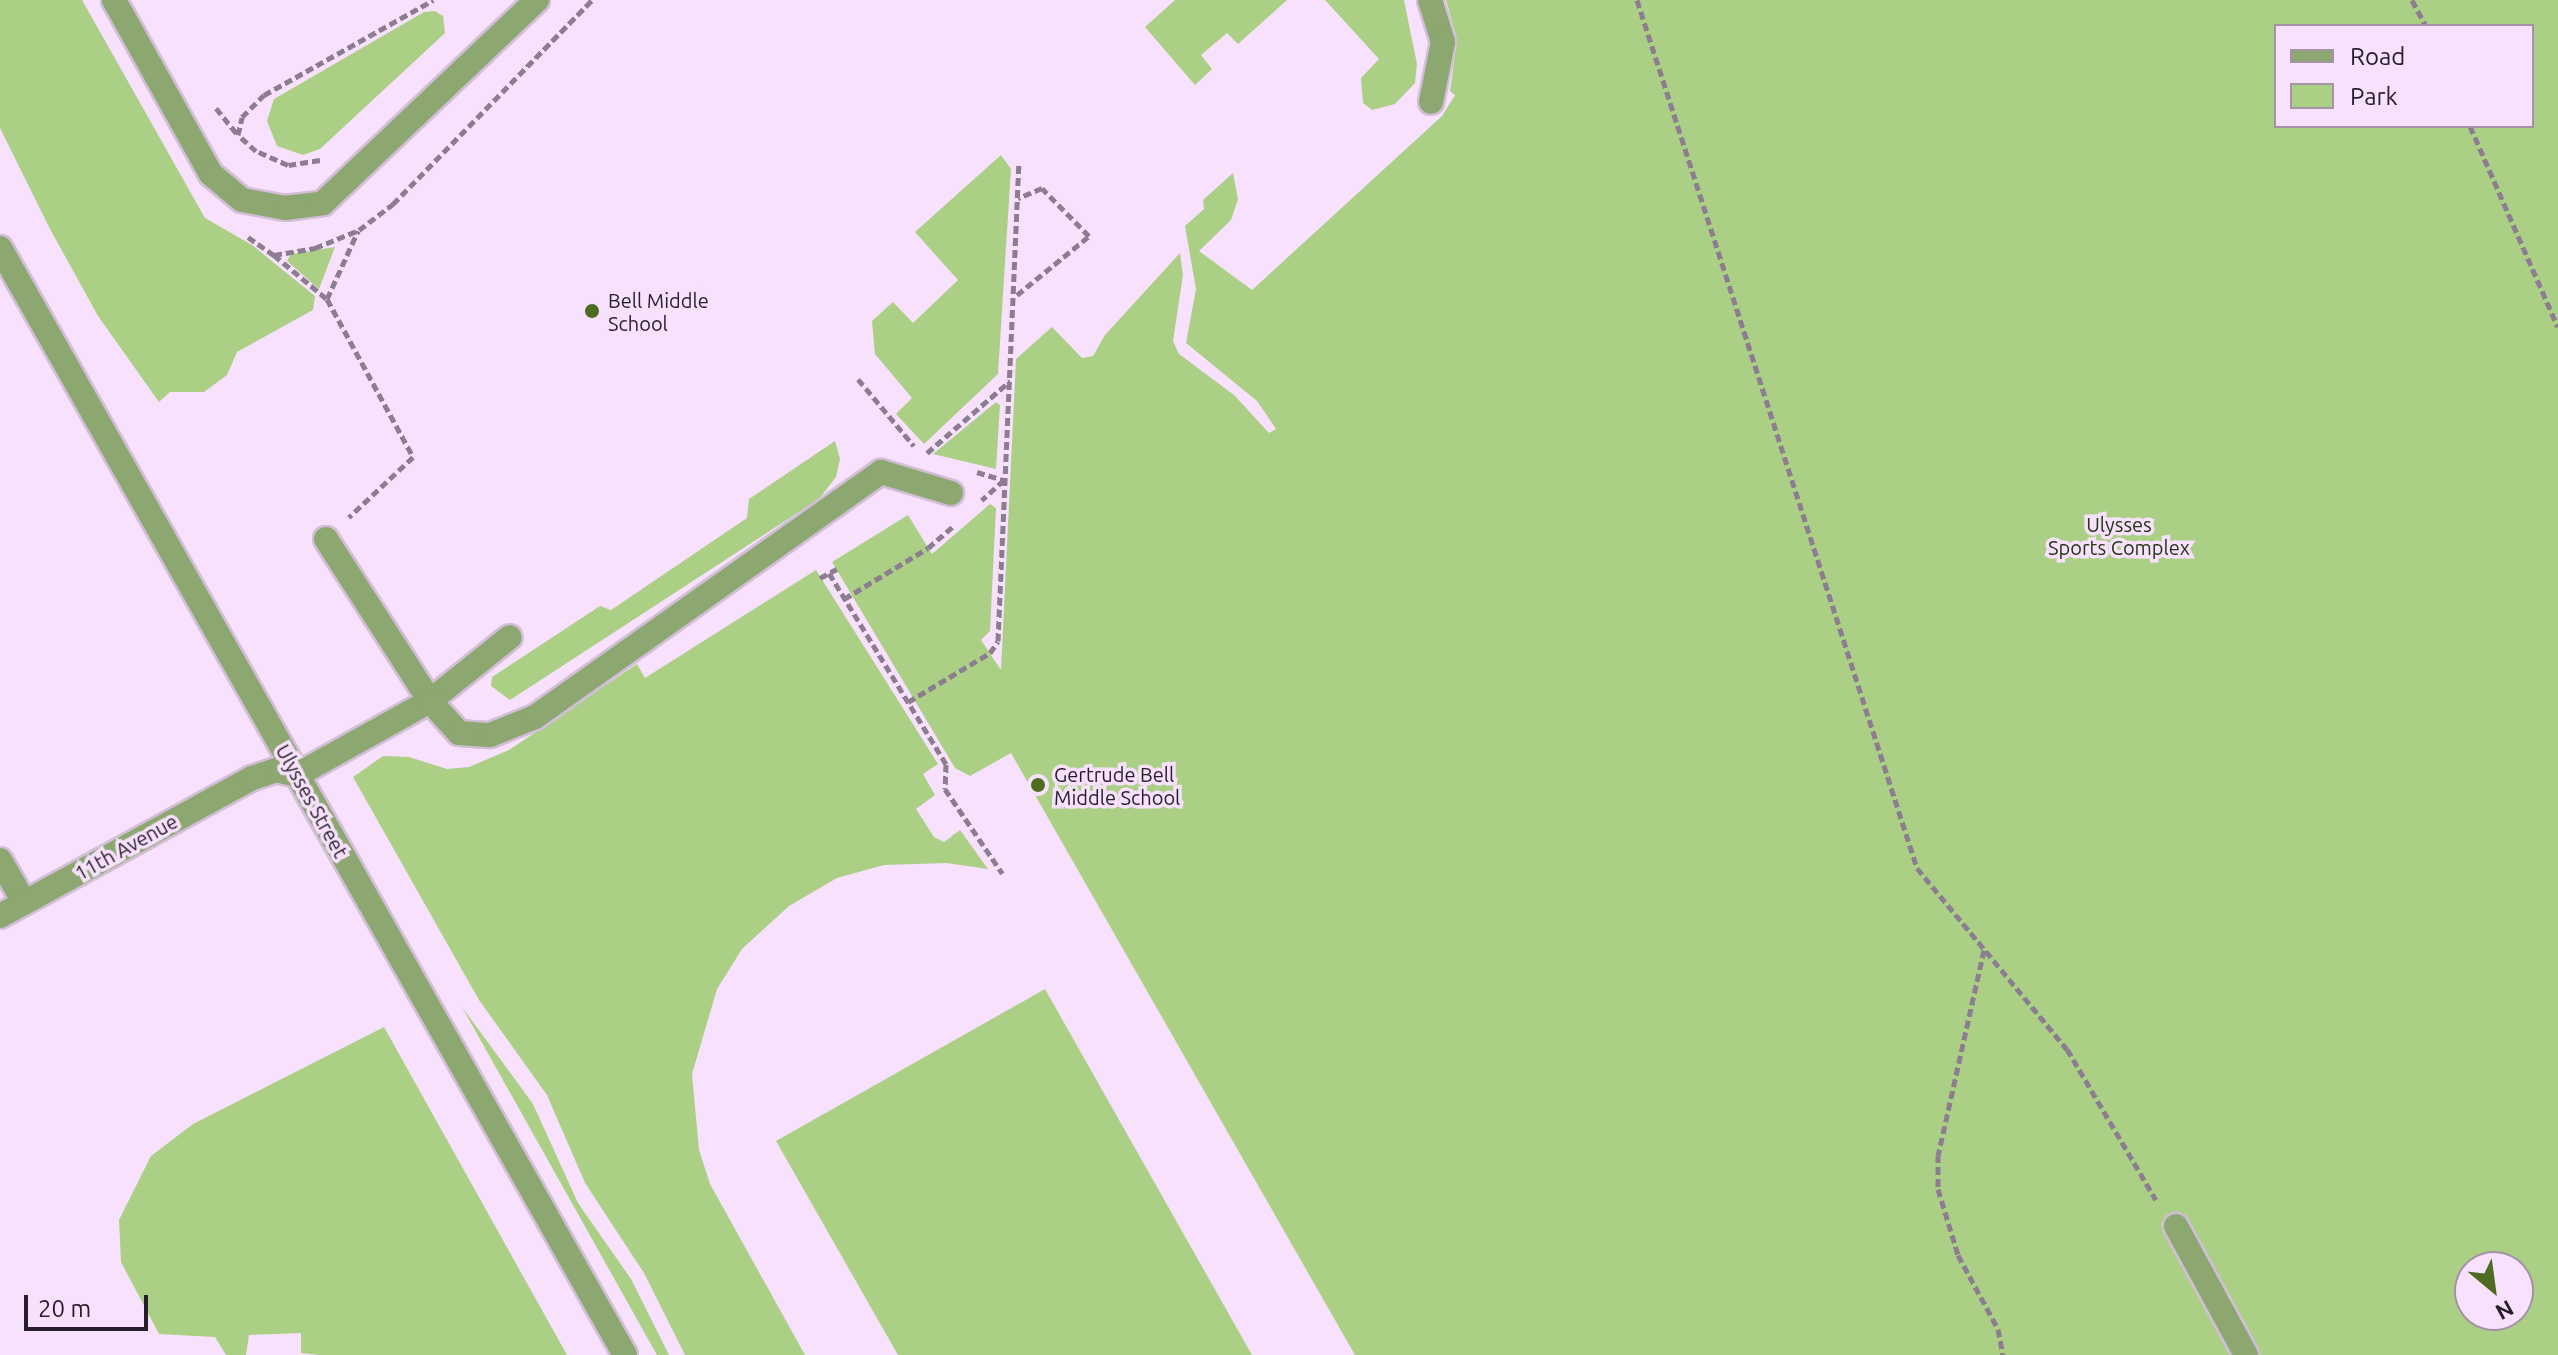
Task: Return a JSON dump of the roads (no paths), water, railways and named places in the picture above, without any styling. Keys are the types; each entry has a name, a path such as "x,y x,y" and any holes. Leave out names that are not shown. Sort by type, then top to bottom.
{"street":[{"path":"114,0 211,174 242,200 285,208 323,203 537,0"},
{"path":"1430,0 1443,42 1431,102"},
{"name":"Ulysses Street","path":"0,248 625,1355"},
{"path":"326,539 430,701 459,733 490,735 535,717 881,472 951,493"},
{"path":"297,775 430,701 510,637"},
{"name":"11th Avenue","path":"0,916 252,778 276,770 297,775"},
{"path":"0,860 24,902"},
{"path":"2170,1219 2246,1355"}],"place":[{"name":"Bell Middle School","path":"592,311"},
{"name":"Gertrude Bell Middle School","path":"1038,785"}],"park label":[{"name":"Ulysses Sports Complex","path":"2119,536"}]}
